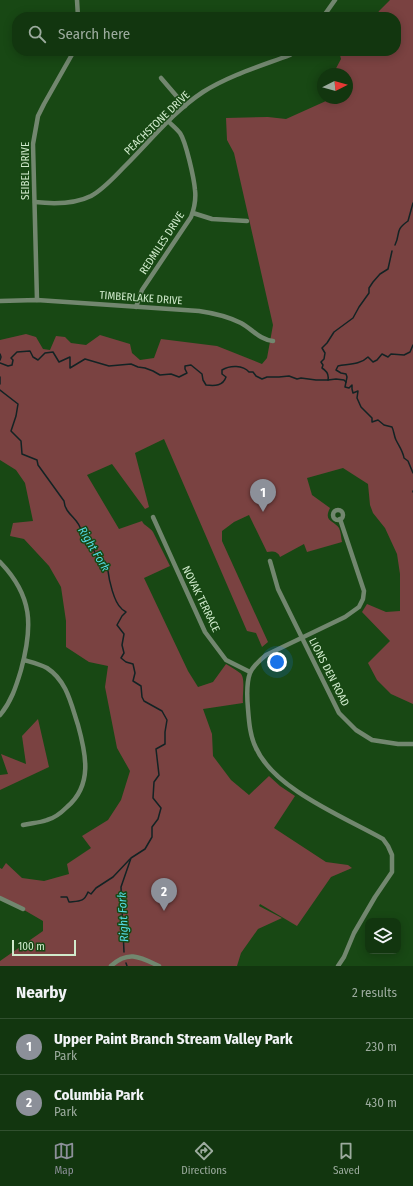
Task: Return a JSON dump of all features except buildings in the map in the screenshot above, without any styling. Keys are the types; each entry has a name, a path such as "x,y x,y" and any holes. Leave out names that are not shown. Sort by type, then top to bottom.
{"street":[{"path":"77,0 78,12"},
{"path":"327,12 335,0"},
{"name":"SEIBEL DRIVE","path":"37,300 33,144 38,116 71,56"},
{"name":"PEACHSTONE DRIVE","path":"35,202 73,202 92,195 100,190 117,174 185,106 203,92 222,82 290,56"},
{"path":"161,78 185,106"},
{"name":"REDMILES DRIVE","path":"136,307 142,290 193,213 195,190 184,140 180,132 169,122"},
{"path":"193,213 212,219 247,221"},
{"name":"TIMBERLAKE DRIVE","path":"0,301 37,300 199,311 223,315 241,323 266,340 273,341"},
{"name":"NOVAK TERRACE","path":"153,517 204,632 226,660 250,672"},
{"path":"338,966 354,933 375,897 392,872 392,855 383,838 339,816 290,786 273,772 255,748 248,718 247,698 250,672 266,655 345,617 359,608 363,600 364,591 340,519"},
{"name":"LIONS DEN ROAD","path":"270,561 278,589 339,712 347,722 372,740 398,744 413,744"},
{"path":"0,562 9,571 19,585 24,596 28,612 28,644 24,660 11,699 0,715"},
{"path":"23,825 47,820 58,815 73,802 80,792 85,776 86,757 68,692 60,680 47,668 24,660"},
{"path":"0,898 23,909"},
{"path":"111,966 123,957 134,956 158,966"}],"shaded area":[{"path":"390,0 413,0 413,704 391,694 377,680 368,663 390,641 362,612 367,604 386,612 400,611 400,574 397,554 385,528 373,513 370,505 368,484 343,468 307,478 312,495 330,508 328,518 339,528 342,542 307,552 304,544 280,557 276,553 267,552 249,515 234,522 222,531 222,541 268,642 262,647 256,633 247,631 164,439 135,453 149,507 145,509 112,464 87,475 119,529 142,521 153,532 170,566 144,578 188,671 198,687 213,682 226,664 242,675 243,703 203,709 212,734 213,756 231,780 249,795 269,776 280,786 295,796 274,828 326,862 348,865 352,868 331,877 297,926 260,904 259,906 282,918 258,929 241,953 237,966 0,966 0,961 43,931 43,921 0,896 0,868 2,869 6,863 22,878 44,881 69,874 67,864 91,848 82,836 108,820 121,800 130,771 117,748 105,687 108,666 89,662 66,647 66,621 61,587 49,566 24,539 10,536 13,523 33,521 25,483 16,470 0,460 0,340 26,334 36,337 43,349 50,350 56,336 65,337 71,343 86,345 100,335 130,344 132,353 140,360 154,358 161,339 217,346 262,364 267,358 273,325 234,153 227,140 226,118 268,117 286,119 319,104 353,104 353,68 336,68 341,59 340,56 401,56 401,12 378,12"},
{"path":"38,719 49,767 0,790 0,775 8,774 1,754 26,764 22,736"}],"waterway":[{"path":"395,245 399,230 408,221 413,203"},
{"path":"328,380 327,373 322,368 323,365 321,362 324,359 325,353 322,348 334,332 353,318 369,293 369,288 373,282 380,274 388,269 392,251"},
{"path":"346,382 346,374 336,370 338,366 358,363 368,357 373,362 382,354 388,357 391,354 404,355 410,352 413,345"},
{"path":"0,363 8,366 12,365 13,360 11,358 17,352 30,351 33,357 38,360 45,353 53,352 59,362 70,357 70,368 85,359 109,366 131,364 153,371 160,375 171,374 179,377 187,373 185,366 191,365 202,374 206,385 221,384 226,377 222,374 222,370 232,367 243,368 249,372 253,372 256,376 262,379 267,377 289,376 297,379 344,380 346,382 345,387 349,388 352,385 353,393 358,391 357,398 361,407 372,418 372,422 378,420 384,425 392,427 404,458 408,461 413,473"},
{"name":"Right Fork","path":"0,354 0,360"},
{"name":"Right Fork","path":"0,377 0,384"},
{"name":"Right Fork","path":"0,390 18,404 11,431 21,441 22,454 37,460 38,465 64,501 67,510 78,523 81,531 86,533 101,566 108,571 116,601 121,609 126,612 117,625 124,634 122,645 124,653 121,658 126,662 133,664 135,673 133,681 141,686 144,701 162,711 167,720 165,744 156,749 159,775 154,782 153,798 161,808 158,819 152,827 152,837 145,849 131,858 121,887 124,952"},
{"path":"61,897 67,897 69,902 83,899 88,892 91,894 96,888 113,877 130,859"}],"place":[{"name":"Upper Paint Branch Stream Valley Park","path":"263,512"},
{"name":"Columbia Park","path":"164,911"}]}
